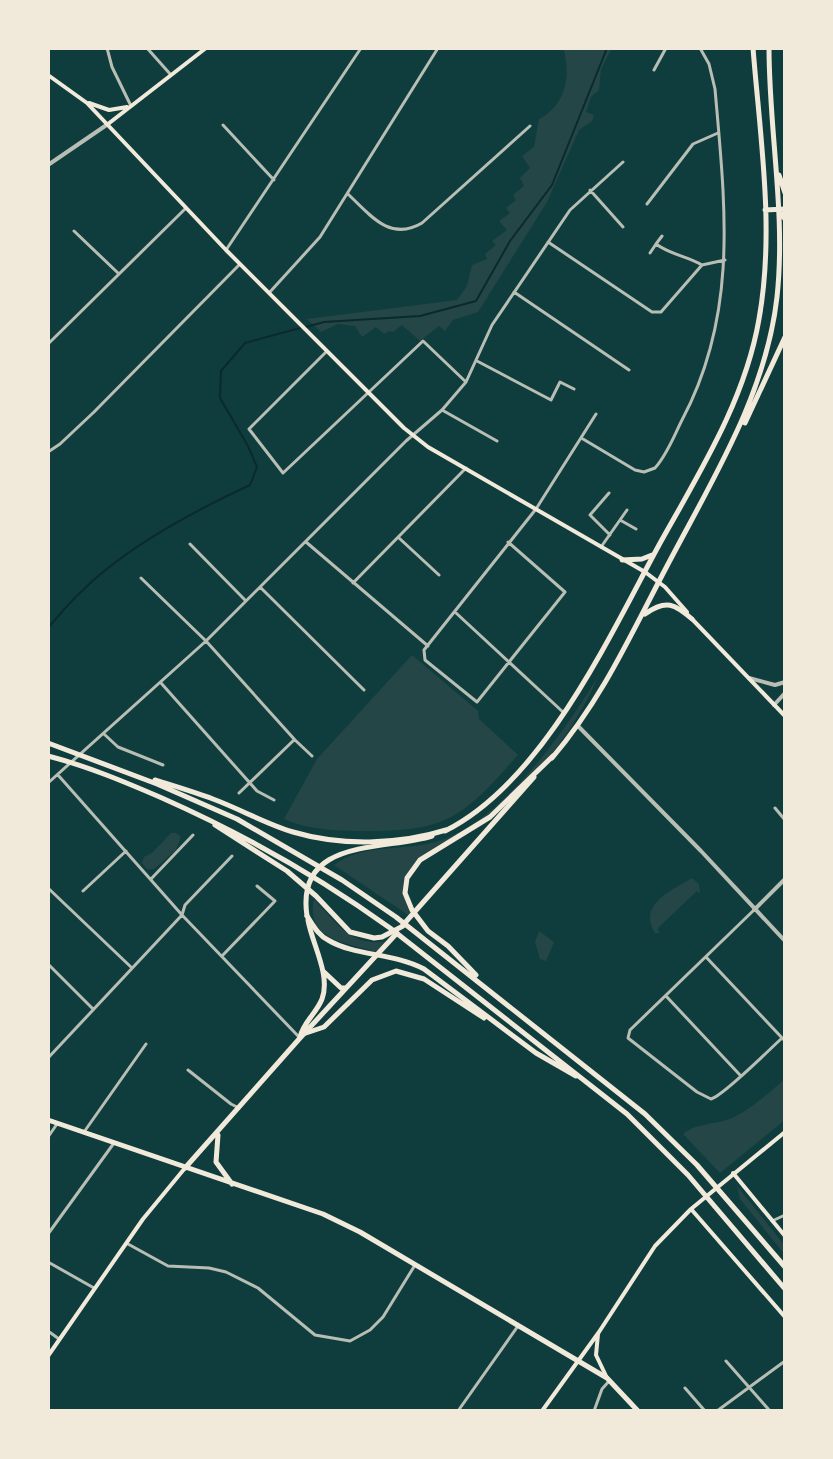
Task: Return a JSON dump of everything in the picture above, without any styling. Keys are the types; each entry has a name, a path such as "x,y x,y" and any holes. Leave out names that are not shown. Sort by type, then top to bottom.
{"main road":[{"path":"108,124 206,48"},
{"path":"300,1038 303,1025 322,999 324,989 306,901 318,870 339,854 357,848 415,840 446,830 485,806 564,714 711,450 746,372 760,319 765,281 765,210 753,48"},
{"path":"48,1356 126,1242 185,1168 578,726 596,701 644,614 739,430 762,370 775,313 782,209 769,48"},
{"path":"48,75 87,103 366,394 412,435 659,582 745,677 785,716"},
{"path":"87,103 109,110 131,106"},
{"path":"778,172 785,193"},
{"path":"765,210 782,209"},
{"path":"782,209 785,219"},
{"path":"777,359 785,337"},
{"path":"739,430 748,419 785,345"},
{"path":"622,560 642,559 656,552"},
{"path":"644,614 657,606 672,605 692,619"},
{"path":"48,743 213,799 291,832 345,840 394,839 446,830"},
{"path":"48,756 123,781 205,817 273,851 356,903 627,1114 688,1175 785,1289"},
{"path":"490,990 448,946 428,931 412,910 405,893 407,878 420,860 490,817 553,756"},
{"path":"107,764 237,819 275,839 396,917 645,1114 734,1205 785,1267"},
{"path":"205,817 287,871 350,932 374,938 403,926"},
{"path":"307,916 321,935 332,943 424,969 536,1053 594,1086"},
{"path":"322,971 341,988 348,988"},
{"path":"306,1033 324,1027 372,980 396,971 424,979 509,1033"},
{"path":"48,1120 323,1214 360,1232 608,1379 638,1411"},
{"path":"219,1131 216,1162 233,1184"},
{"path":"542,1411 655,1246 691,1209 785,1132"},
{"path":"733,1173 785,1236"},
{"path":"691,1209 785,1317"},
{"path":"599,1332 596,1355 608,1379"}],"street":[{"path":"107,48 112,67 131,106"},
{"path":"147,48 171,75"},
{"path":"226,250 361,48"},
{"path":"269,293 320,237 438,48"},
{"path":"654,70 666,48"},
{"path":"582,439 640,472 650,471 659,464 690,406 706,365 719,318 725,260 711,70 700,48"},
{"path":"48,165 108,124"},
{"path":"223,125 274,180"},
{"path":"348,194 381,225 399,230 414,228 530,126"},
{"path":"647,204 693,144 718,133"},
{"path":"48,783 206,641 412,435 442,410 466,382 492,325 570,210 623,162"},
{"path":"590,190 623,227"},
{"path":"48,344 186,207"},
{"path":"74,231 118,273"},
{"path":"650,253 662,236"},
{"path":"547,242 652,312 661,312 702,265 725,260"},
{"path":"656,244 671,255 689,257 702,265"},
{"path":"48,452 94,412 240,264"},
{"path":"514,292 629,370"},
{"path":"327,351 249,429 283,473 423,341 466,382"},
{"path":"475,360 551,400 560,382 574,389"},
{"path":"442,410 497,441"},
{"path":"508,542 565,592 477,702 424,659 423,653 508,542 536,509 596,414"},
{"path":"353,583 466,468"},
{"path":"609,493 590,515 610,535"},
{"path":"601,547 627,510"},
{"path":"620,520 636,529"},
{"path":"399,538 439,575"},
{"path":"306,542 428,646"},
{"path":"190,544 245,600"},
{"path":"141,578 206,641 312,756"},
{"path":"260,587 364,690"},
{"path":"455,612 564,714"},
{"path":"745,677 775,685 785,682"},
{"path":"160,682 257,791 274,800"},
{"path":"774,705 785,693"},
{"path":"578,726 785,941"},
{"path":"104,734 118,747 163,765"},
{"path":"239,793 295,740"},
{"path":"58,775 182,915 300,1038"},
{"path":"775,808 785,820"},
{"path":"151,879 193,835"},
{"path":"83,891 126,851"},
{"path":"48,1058 182,915 185,905 232,856"},
{"path":"706,957 784,1039 740,1075 720,1097 709,1099 629,1040 630,1030 785,879"},
{"path":"222,956 275,901 257,886"},
{"path":"48,888 132,968"},
{"path":"48,964 93,1009"},
{"path":"665,996 740,1075"},
{"path":"84,1132 146,1044"},
{"path":"188,1070 239,1108"},
{"path":"48,1137 57,1123"},
{"path":"48,1234 114,1142"},
{"path":"772,1221 785,1215"},
{"path":"126,1242 168,1266 226,1272 258,1288 315,1335 350,1341 370,1330 383,1317 415,1265"},
{"path":"48,1262 94,1288"},
{"path":"458,1411 519,1325"},
{"path":"48,1331 59,1339"},
{"path":"726,1361 770,1411"},
{"path":"717,1411 785,1361"},
{"path":"594,1411 608,1379"},
{"path":"685,1388 705,1411"}],"shaded area":[{"path":"563,48 612,48 601,69 599,90 591,97 586,112 594,115 592,121 579,130 547,202 478,312 453,320 445,331 439,326 420,341 402,325 384,334 376,327 362,337 355,326 338,324 321,332 307,319 457,300 467,286 472,265 487,259 485,254 496,245 492,241 507,230 499,221 510,213 506,208 516,200 513,195 524,186 520,178 530,168 522,156 534,147 539,119 555,106 564,89 567,69"},
{"path":"412,655 478,711 479,719 518,755 466,808 432,825 388,831 348,831 312,827 284,819 317,759"},
{"path":"599,675 567,733 525,786 493,816 433,850 416,865 408,882 412,911 408,915 334,865 345,858 369,851 435,842 483,817 529,773"},
{"path":"171,833 181,837 176,850 154,869 147,869 142,863 144,857"},
{"path":"692,878 699,884 700,894 697,891 658,928 659,933 655,933 650,914 654,906 667,893"},
{"path":"314,899 338,926 356,938 378,942 391,940 375,952 331,938 316,924"},
{"path":"539,931 554,942 546,961 540,959 535,942"},
{"path":"785,1079 785,1120 720,1173 683,1134 739,1114"},
{"path":"737,1186 785,1246 785,1255 740,1199"}],"waterway":[{"path":"306,327 324,322 420,316 476,301 510,241 552,185 607,48"},
{"path":"48,628 100,575 140,545 184,518 250,485 257,467 220,398 221,371 245,343 300,328"}]}
